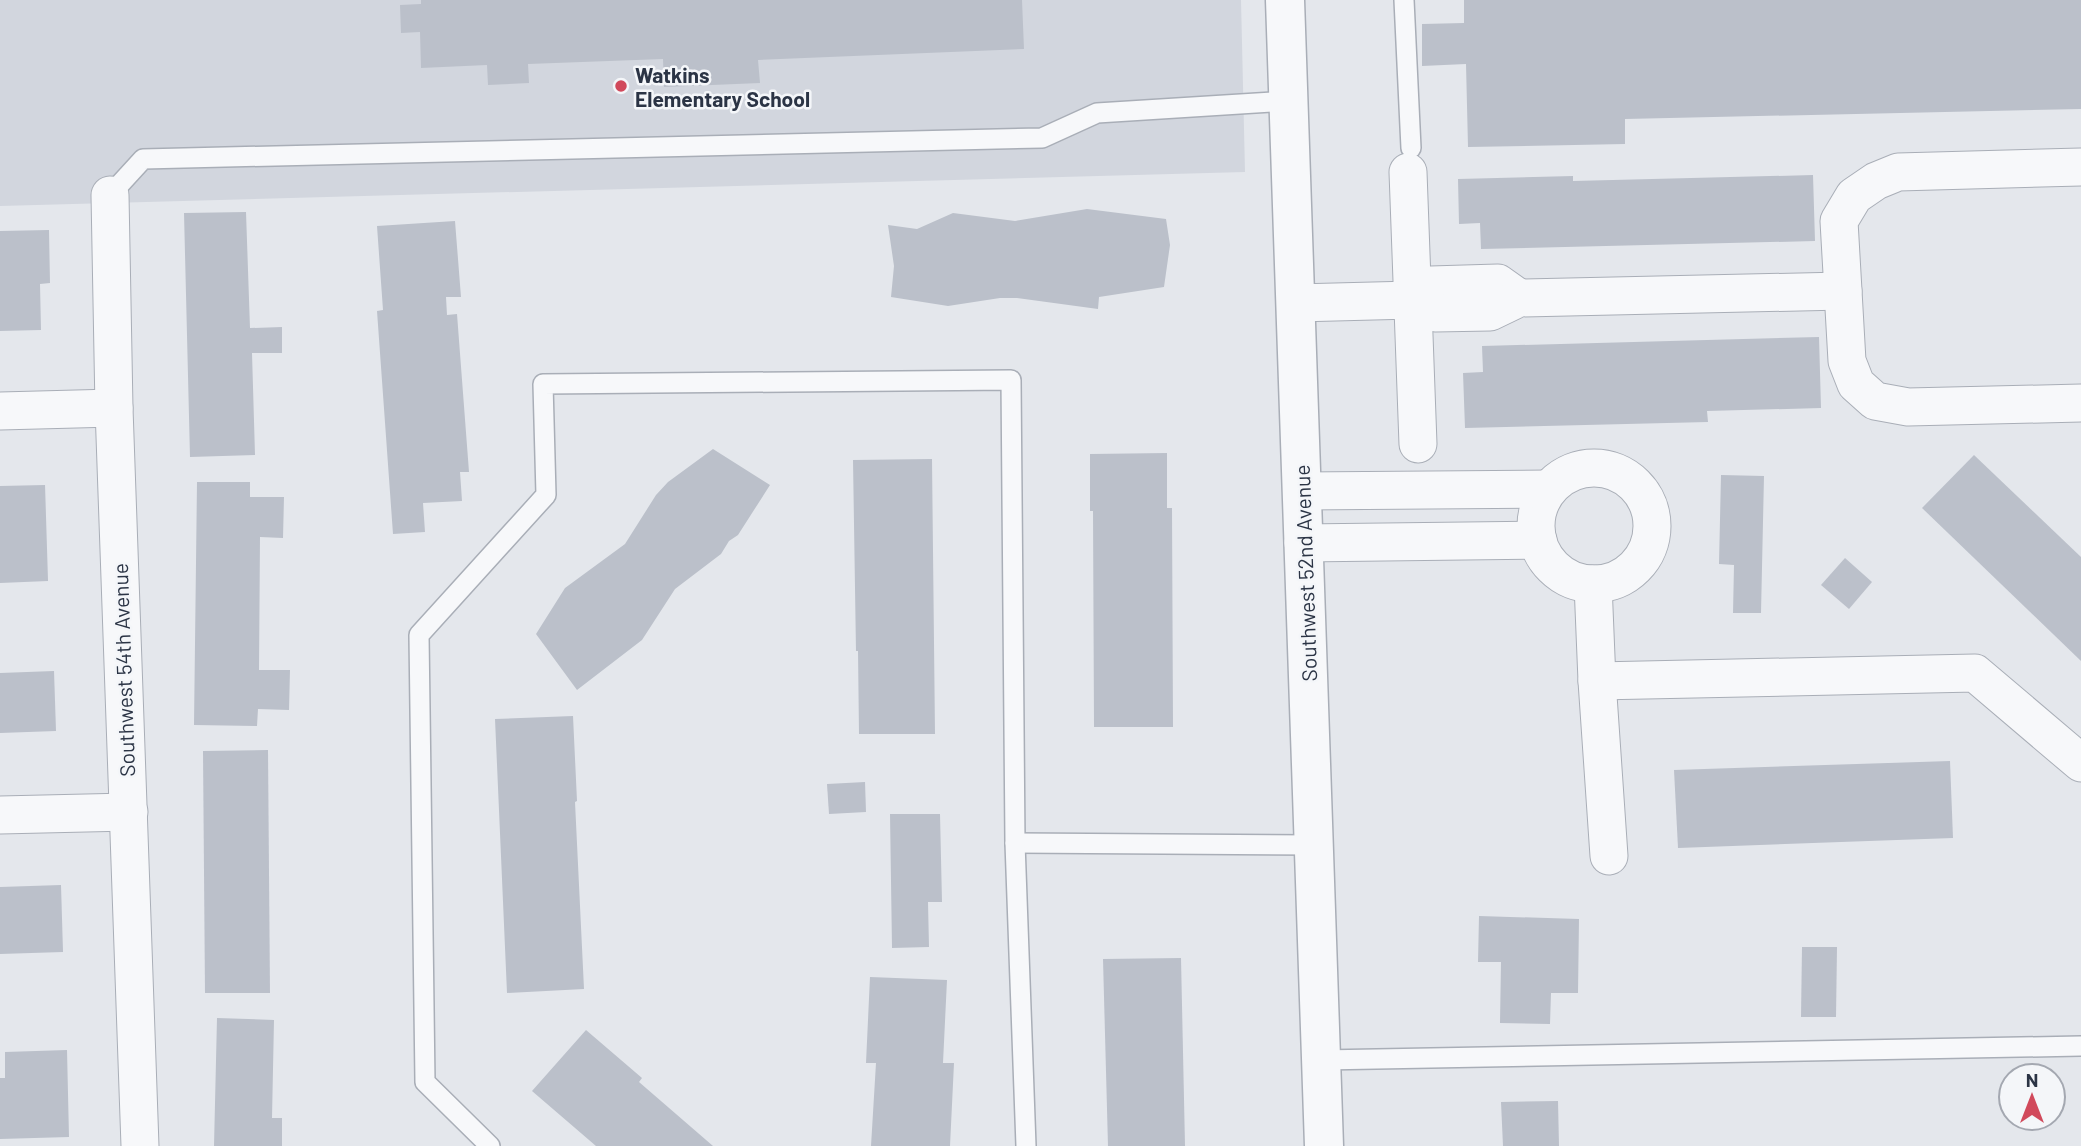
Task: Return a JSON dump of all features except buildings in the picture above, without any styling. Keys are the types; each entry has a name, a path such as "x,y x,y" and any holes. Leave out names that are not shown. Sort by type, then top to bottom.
{"street":[{"name":"Southwest 52nd Avenue","path":"1285,0 1324,1146"},
{"path":"1409,160 1418,444"},
{"path":"2081,167 1898,172 1876,181 1854,196 1839,220 1847,361 1856,384 1875,401 1909,407 2081,403"},
{"name":"Southwest 54th Avenue","path":"110,195 114,408 140,1146"},
{"path":"1296,303 1412,300 1431,285 1498,283 1520,298 1843,291"},
{"path":"0,411 114,408"},
{"path":"1582,468 1608,468 1627,477 1642,491 1651,509 1653,529 1650,548 1638,565 1622,578 1593,584 1564,576 1549,564 1538,540 1535,525 1538,508 1548,489 1562,476 1582,468"},
{"path":"1302,491 1548,489"},
{"path":"1304,544 1538,540"},
{"path":"1593,584 1609,856"},
{"path":"1597,681 1975,673 2081,763"},
{"path":"0,815 128,812"}],"lane":[{"path":"1404,0 1409,160"},
{"path":"110,195 143,159 1042,138 1097,113 1289,101"},
{"path":"490,1146 425,1083 419,635 546,495 543,384 1011,380 1015,843 1026,1146"},
{"path":"1015,843 1314,845"},
{"path":"1322,1060 2081,1045"}],"shaded area":[{"name":"Watkins Elementary School","path":"0,0 1241,0 1245,172 0,206"}],"place":[{"name":"Watkins Elementary School","path":"621,86"}]}
